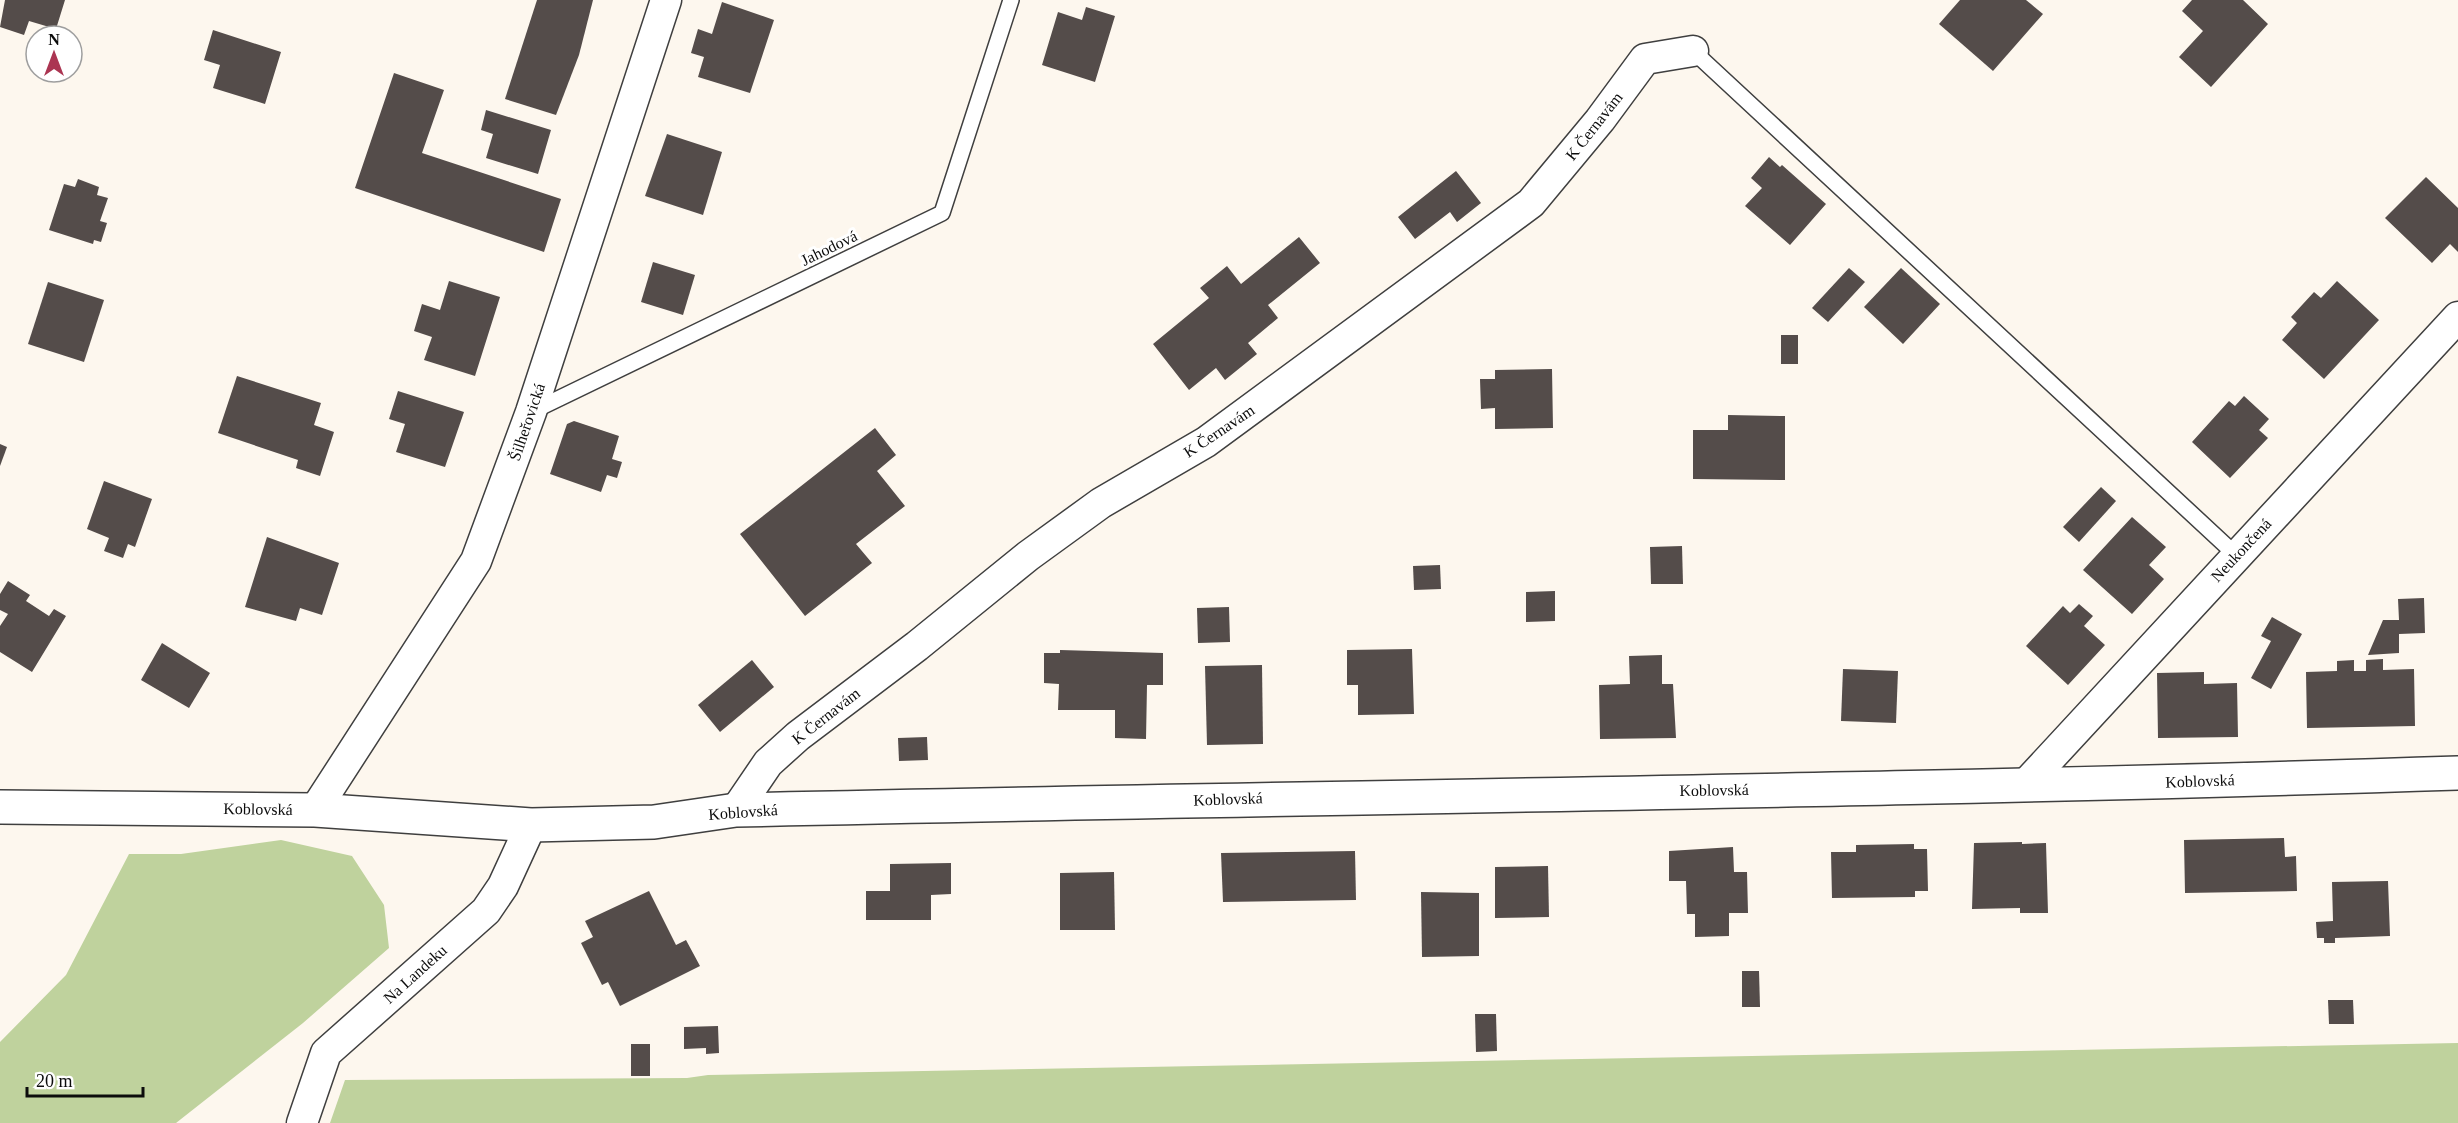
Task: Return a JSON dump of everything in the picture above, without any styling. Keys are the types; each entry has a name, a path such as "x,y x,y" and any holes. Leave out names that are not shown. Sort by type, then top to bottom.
{"street":[{"name":"Šilheřovická","path":"315,810 476,561 531,412 666,0"},
{"name":"K Černavám","path":"736,810 768,763 1028,556 1101,503 1206,442 1531,203 1600,120 1646,59 1693,51"},
{"name":"Neukončená","path":"2025,785 2458,317"},
{"name":"Koblovská","path":"0,807 315,810 531,825 654,822 736,810 1250,798 2025,785 2458,773"},
{"name":"Na Landeku","path":"302,1123 326,1053 486,911 503,886 531,825"}],"lane":[{"name":"Jahodová","path":"531,412 942,213 1011,0"},
{"path":"1693,51 2236,555"}],"green space":[{"path":"281,840 352,856 384,905 389,948 303,1023 176,1123 0,1123 0,1042 66,975 129,854 181,854"},
{"path":"2458,1043 2458,1123 330,1123 345,1080 687,1078 708,1075"}],"building":[{"path":"5,0 65,0 58,24 39,24 29,21 28,24 24,24 24,35 0,27"},
{"path":"537,0 593,0 579,55 556,115 505,99"},
{"path":"1960,0 2026,0 2043,14 1993,71 1939,24"},
{"path":"2192,0 2243,0 2268,24 2211,87 2179,57 2203,31 2182,11"},
{"path":"722,2 774,20 750,93 698,77 704,57 691,53 698,29 712,34"},
{"path":"1086,7 1115,16 1095,82 1042,65 1058,12 1082,20"},
{"path":"213,30 281,52 265,104 213,88 220,65 204,60"},
{"path":"394,73 444,90 422,153 561,199 544,252 355,188"},
{"path":"486,110 551,130 538,174 486,158 493,134 481,130"},
{"path":"667,134 722,152 703,215 645,196"},
{"path":"1769,157 1780,167 1782,165 1826,204 1790,245 1745,206 1762,188 1751,178"},
{"path":"1456,171 1481,203 1457,222 1450,212 1415,239 1398,217"},
{"path":"2426,177 2458,208 2458,252 2450,244 2432,263 2385,218"},
{"path":"78,179 99,187 97,195 108,198 100,221 107,223 101,242 94,240 93,244 49,230 64,184 75,187"},
{"path":"1299,237 1320,263 1268,305 1278,318 1248,343 1257,354 1225,380 1216,368 1189,390 1153,344 1209,298 1200,288 1227,266 1241,284"},
{"path":"653,262 695,275 683,315 641,302"},
{"path":"1849,268 1865,282 1828,322 1812,308"},
{"path":"1901,268 1940,304 1903,344 1864,307"},
{"path":"449,281 500,297 475,376 424,360 432,337 414,331 422,304 440,310"},
{"path":"2337,281 2379,320 2324,379 2282,340 2297,323 2291,317 2314,292 2321,298"},
{"path":"48,282 104,300 84,362 28,344"},
{"path":"1781,335 1798,335 1798,364 1781,364"},
{"path":"1552,369 1553,428 1495,429 1495,408 1481,409 1480,379 1495,379 1495,370"},
{"path":"237,376 321,403 314,425 334,432 320,476 296,468 298,460 218,433"},
{"path":"398,391 464,412 445,467 396,452 405,424 389,419"},
{"path":"2244,396 2269,419 2259,430 2268,438 2230,478 2192,442 2229,401 2235,406"},
{"path":"1728,415 1785,416 1785,480 1693,479 1693,430 1728,430"},
{"path":"574,421 619,436 612,459 622,462 617,478 607,475 601,492 550,474 567,424"},
{"path":"875,428 896,455 877,471 905,506 856,544 872,563 805,616 740,534"},
{"path":"0,444 7,447 0,466"},
{"path":"104,481 152,499 135,547 128,544 123,558 104,551 109,538 87,529"},
{"path":"2101,487 2116,501 2079,542 2063,527"},
{"path":"2132,517 2166,547 2149,565 2164,579 2132,614 2083,570"},
{"path":"267,537 339,563 322,615 300,608 296,621 245,607"},
{"path":"1682,546 1683,584 1651,584 1650,547"},
{"path":"1440,565 1441,589 1414,590 1413,566"},
{"path":"8,581 30,595 26,601 49,616 54,609 66,616 32,672 0,652 0,626 8,614 0,610 0,594"},
{"path":"1555,591 1555,621 1526,622 1526,592"},
{"path":"2424,598 2425,633 2399,634 2399,653 2368,655 2383,620 2399,620 2398,599"},
{"path":"2079,604 2093,616 2084,626 2105,645 2068,685 2026,646 2063,606 2070,613"},
{"path":"1229,607 1230,642 1198,643 1197,608"},
{"path":"2272,617 2302,634 2271,689 2251,678 2271,641 2261,636"},
{"path":"162,643 210,673 189,708 141,680"},
{"path":"1412,649 1414,714 1358,715 1358,685 1347,685 1347,650"},
{"path":"1060,650 1163,653 1163,685 1147,685 1146,739 1115,738 1115,710 1058,710 1059,684 1044,683 1044,653 1060,653"},
{"path":"1662,655 1662,684 1673,684 1676,738 1600,739 1599,685 1630,684 1629,656"},
{"path":"2383,659 2383,670 2414,669 2415,726 2307,728 2306,672 2337,671 2337,661 2354,660 2354,671 2366,671 2366,660"},
{"path":"752,660 774,687 720,732 698,705"},
{"path":"1262,665 1263,744 1207,745 1205,666"},
{"path":"1843,669 1898,671 1896,723 1841,721"},
{"path":"2204,672 2204,684 2237,683 2238,737 2158,738 2157,673"},
{"path":"927,737 928,760 899,761 898,738"},
{"path":"2284,838 2285,857 2296,856 2297,891 2185,893 2184,840"},
{"path":"2022,842 2022,844 2046,843 2048,913 2020,913 2020,908 1972,909 1974,843"},
{"path":"1914,844 1914,849 1927,849 1928,891 1915,891 1915,897 1832,898 1831,852 1856,852 1856,845"},
{"path":"1733,847 1734,872 1747,872 1748,913 1729,913 1729,936 1695,937 1695,914 1687,914 1686,881 1669,881 1669,851"},
{"path":"1355,851 1356,900 1223,902 1221,853"},
{"path":"951,863 951,894 931,895 931,920 866,920 866,891 890,891 890,864"},
{"path":"1548,866 1549,917 1495,918 1495,867"},
{"path":"1114,872 1115,930 1060,930 1060,873"},
{"path":"2388,881 2390,936 2335,938 2335,943 2324,943 2324,938 2317,938 2316,922 2333,921 2332,882"},
{"path":"649,891 676,945 686,940 700,966 620,1006 608,982 602,985 581,943 593,937 585,921"},
{"path":"1421,892 1479,893 1479,956 1422,957"},
{"path":"1742,971 1759,971 1760,1007 1742,1007"},
{"path":"2328,1000 2353,1000 2354,1024 2329,1024"},
{"path":"1475,1014 1496,1014 1497,1051 1476,1052"},
{"path":"718,1026 719,1053 706,1054 706,1048 684,1049 684,1027"},
{"path":"631,1044 650,1044 650,1076 631,1076"}]}
